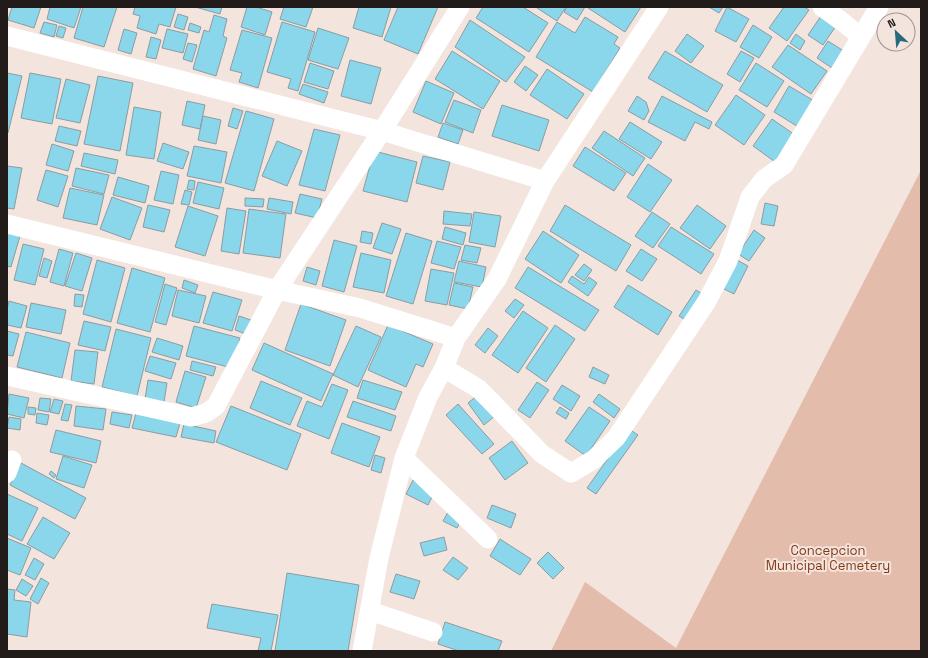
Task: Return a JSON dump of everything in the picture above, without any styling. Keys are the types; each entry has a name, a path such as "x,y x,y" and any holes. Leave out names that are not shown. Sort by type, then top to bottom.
{"street":[{"path":"7,376 191,417 206,413 216,406 277,290 382,130 460,7"},
{"path":"362,651 379,558 404,458 428,397 444,368 456,338 497,280 545,181 658,7"},
{"path":"822,7 861,37"},
{"path":"444,368 479,389 542,454 571,473 593,460 616,438 707,300 728,261 750,197 764,179 784,165 879,7"},
{"path":"7,36 382,130 545,181"},
{"path":"7,224 277,290 360,308 456,338"},
{"path":"404,458 488,539"},
{"path":"370,610 432,632"}],"green space":[{"name":"Concepcion Municipal Cemetery","path":"921,170 921,651 551,651 585,582 676,648"}],"building":[{"path":"12,7 41,7 34,28 8,20"},
{"path":"50,7 81,7 74,28 47,19"},
{"path":"83,7 117,7 104,47 74,38"},
{"path":"135,7 176,7 170,27 159,24 156,34 137,28 140,16 133,14"},
{"path":"195,7 222,7 220,14"},
{"path":"247,7 256,7 272,12 265,35 241,27"},
{"path":"284,7 313,7 306,27 280,19"},
{"path":"359,7 391,7 382,37 353,28"},
{"path":"398,7 438,7 418,54 384,40"},
{"path":"483,7 523,7 548,23 529,52 476,18"},
{"path":"566,7 557,21 537,8"},
{"path":"567,7 585,7 577,20 564,12"},
{"path":"641,7 625,32 588,8"},
{"path":"709,7 723,7 719,13"},
{"path":"727,7 749,19 736,42 715,31"},
{"path":"784,7 804,7 809,10 787,41 769,28"},
{"path":"178,14 188,17 184,30 174,27"},
{"path":"214,15 227,19 223,36 227,38 216,76 193,69 204,30 209,32"},
{"path":"821,16 836,26 823,45 808,35"},
{"path":"585,17 618,37 614,44 620,48 593,92 536,57 557,22 575,33"},
{"path":"470,20 525,57 506,82 455,47"},
{"path":"44,22 57,25 54,37 40,33"},
{"path":"282,22 315,32 298,91 288,88 291,79 267,72"},
{"path":"190,23 201,27 199,33 188,30"},
{"path":"753,25 772,37 759,58 740,47"},
{"path":"59,26 66,28 63,38 56,36"},
{"path":"318,28 349,38 338,69 308,60"},
{"path":"124,29 137,33 131,54 118,50"},
{"path":"167,29 188,34 183,53 162,48"},
{"path":"242,30 272,38 258,88 239,82 242,73 230,70"},
{"path":"687,34 704,46 691,63 675,51"},
{"path":"796,34 805,41 800,50 790,43"},
{"path":"151,37 161,40 156,59 146,57"},
{"path":"828,41 847,53 835,70 817,58"},
{"path":"188,43 197,45 192,62 183,59"},
{"path":"788,45 827,71 811,94 772,67"},
{"path":"452,51 500,81 483,109 435,79"},
{"path":"665,51 723,85 707,112 648,78"},
{"path":"741,51 754,58 740,82 727,74"},
{"path":"350,60 381,68 371,104 341,96"},
{"path":"310,63 334,71 328,89 304,82"},
{"path":"756,63 784,81 767,107 739,90"},
{"path":"525,66 538,75 526,91 514,82"},
{"path":"547,69 584,94 567,119 530,95"},
{"path":"7,73 22,76 8,133 7,133"},
{"path":"30,73 61,79 52,124 21,118"},
{"path":"98,76 133,83 120,151 84,144"},
{"path":"66,79 90,85 80,123 56,118"},
{"path":"426,81 454,93 441,124 413,112"},
{"path":"303,84 328,92 324,103 299,94"},
{"path":"789,86 816,102 800,128 774,112"},
{"path":"736,95 765,115 744,145 715,125"},
{"path":"637,96 646,102 649,111 644,120 628,111"},
{"path":"662,96 712,122 709,129 695,122 685,141 648,122"},
{"path":"454,100 481,110 473,133 445,122"},
{"path":"187,101 205,105 200,129 182,125"},
{"path":"502,105 549,120 539,151 492,136"},
{"path":"134,107 161,112 154,159 126,155"},
{"path":"233,108 243,111 237,129 228,126"},
{"path":"246,111 274,119 254,191 225,183"},
{"path":"203,116 221,120 216,144 198,140"},
{"path":"772,119 798,137 778,164 753,146"},
{"path":"630,122 662,142 651,159 619,139"},
{"path":"443,123 463,130 458,144 438,137"},
{"path":"59,126 81,131 77,146 55,141"},
{"path":"314,129 340,135 325,191 299,185"},
{"path":"604,131 645,158 633,176 592,148"},
{"path":"277,141 302,151 287,186 262,176"},
{"path":"163,143 189,152 183,169 157,161"},
{"path":"52,144 74,151 68,171 46,165"},
{"path":"194,146 227,152 221,183 187,176"},
{"path":"585,147 626,173 614,191 573,166"},
{"path":"374,151 417,162 407,202 363,191"},
{"path":"84,153 118,160 115,174 81,166"},
{"path":"423,156 450,162 443,190 416,183"},
{"path":"648,164 672,180 650,212 627,197"},
{"path":"7,166 22,168 14,209 7,208"},
{"path":"76,168 109,175 104,194 72,186"},
{"path":"46,170 68,176 58,207 37,200"},
{"path":"161,171 179,175 173,204 154,200"},
{"path":"118,177 149,186 145,203 113,195"},
{"path":"189,180 195,181 194,190 187,189"},
{"path":"198,182 224,188 219,209 193,203"},
{"path":"70,188 104,195 97,225 63,218"},
{"path":"185,190 192,192 189,205 181,204"},
{"path":"300,194 322,199 317,218 295,213"},
{"path":"112,197 142,208 130,240 100,229"},
{"path":"245,198 264,199 263,207 245,206"},
{"path":"269,198 293,202 291,214 267,209"},
{"path":"765,203 778,206 774,226 761,224"},
{"path":"148,205 170,210 164,232 143,227"},
{"path":"565,205 631,245 616,271 550,231"},
{"path":"697,205 726,226 710,249 680,228"},
{"path":"188,206 218,216 205,256 175,247"},
{"path":"227,208 246,211 239,254 221,251"},
{"path":"249,209 286,214 280,258 243,253"},
{"path":"444,211 472,214 470,226 443,224"},
{"path":"474,212 501,216 495,247 469,242"},
{"path":"652,212 670,224 653,248 635,236"},
{"path":"382,223 401,229 392,254 373,248"},
{"path":"445,227 466,233 463,245 442,239"},
{"path":"671,227 714,254 701,274 658,246"},
{"path":"754,230 765,238 749,261 738,254"},
{"path":"362,231 373,233 371,244 360,242"},
{"path":"543,231 579,255 561,283 525,259"},
{"path":"7,233 20,236 11,267 7,266"},
{"path":"406,233 432,241 413,304 386,296"},
{"path":"334,240 357,246 344,292 322,286"},
{"path":"437,241 461,247 454,269 431,263"},
{"path":"23,244 44,249 35,285 14,280"},
{"path":"465,245 481,248 477,263 461,260"},
{"path":"59,249 73,253 64,286 50,282"},
{"path":"641,249 657,259 642,281 626,271"},
{"path":"76,253 92,258 82,291 65,286"},
{"path":"361,253 391,260 384,293 353,287"},
{"path":"44,258 52,261 47,278 39,276"},
{"path":"735,259 748,266 734,294 722,288"},
{"path":"97,260 125,268 111,322 83,314"},
{"path":"459,261 486,267 482,287 454,282"},
{"path":"584,264 592,270 584,281 575,275"},
{"path":"307,267 320,271 316,285 303,281"},
{"path":"528,267 599,310 585,331 515,288"},
{"path":"132,268 165,278 150,332 117,323"},
{"path":"431,269 454,273 447,305 425,301"},
{"path":"572,276 584,284 589,277 597,283 588,296 568,282"},
{"path":"184,280 198,285 195,293 182,288"},
{"path":"454,283 473,287 468,309 449,305"},
{"path":"165,284 177,288 166,325 155,322"},
{"path":"628,285 672,312 658,335 614,307"},
{"path":"178,290 206,296 199,323 172,316"},
{"path":"696,290 704,295 687,321 679,316"},
{"path":"213,292 242,300 232,331 203,323"},
{"path":"75,294 84,295 82,307 74,306"},
{"path":"515,299 524,305 514,318 505,311"},
{"path":"9,301 27,306 21,328 7,325 7,309"},
{"path":"31,303 66,310 61,334 26,327"},
{"path":"301,304 346,320 330,366 285,350"},
{"path":"523,311 548,328 518,373 492,355"},
{"path":"239,316 251,320 246,334 235,330"},
{"path":"84,321 111,327 105,351 78,345"},
{"path":"388,325 433,344 423,367 416,364 406,387 368,370"},
{"path":"555,325 575,339 546,382 526,368"},
{"path":"194,326 240,338 232,368 186,356"},
{"path":"356,326 381,337 358,387 333,375"},
{"path":"488,328 498,336 485,353 475,345"},
{"path":"116,329 151,338 137,396 102,387"},
{"path":"7,331 19,334 13,356 7,355"},
{"path":"26,332 70,343 62,378 17,367"},
{"path":"157,338 183,346 179,360 152,352"},
{"path":"264,343 333,374 321,401 252,370"},
{"path":"75,350 98,352 94,384 71,381"},
{"path":"150,356 176,363 171,379 145,371"},
{"path":"192,361 216,367 213,376 190,370"},
{"path":"593,367 609,375 605,384 589,377"},
{"path":"185,371 206,377 196,408 176,402"},
{"path":"148,380 167,383 164,402 145,399"},
{"path":"363,380 402,392 395,410 357,398"},
{"path":"261,381 302,398 290,425 250,408"},
{"path":"537,382 549,390 530,418 518,410"},
{"path":"332,384 348,390 329,439 297,426 307,401 322,407"},
{"path":"562,385 580,396 571,411 553,399"},
{"path":"9,394 29,398 24,418 7,414"},
{"path":"479,394 496,415 484,425 468,403"},
{"path":"599,394 620,409 614,418 593,402"},
{"path":"40,398 51,399 49,412 38,410"},
{"path":"54,399 63,401 59,414 50,412"},
{"path":"353,401 396,416 391,431 347,417"},
{"path":"65,404 72,405 68,421 61,420"},
{"path":"458,404 494,444 482,454 446,415"},
{"path":"76,406 106,409 103,430 74,426"},
{"path":"231,406 301,434 287,470 216,442"},
{"path":"28,407 36,408 35,415 28,414"},
{"path":"560,407 569,413 566,419 556,413"},
{"path":"589,407 610,421 586,456 565,441"},
{"path":"112,412 132,415 129,428 110,424"},
{"path":"37,413 49,415 47,425 36,423"},
{"path":"136,413 180,423 176,437 132,428"},
{"path":"9,417 21,419 20,430 7,428"},
{"path":"342,423 380,437 369,467 331,453"},
{"path":"184,424 216,431 214,443 181,437"},
{"path":"629,429 638,435 596,494 587,488"},
{"path":"56,430 101,441 96,463 50,452"},
{"path":"512,441 528,463 505,480 489,458"},
{"path":"375,455 385,458 381,473 371,470"},
{"path":"63,456 92,465 84,488 56,479"},
{"path":"21,463 86,498 75,519 10,485"},
{"path":"51,471 56,475 54,478 49,474"},
{"path":"413,480 435,491 428,505 406,494"},
{"path":"7,494 38,508 22,541 7,534"},
{"path":"492,505 516,514 511,528 487,518"},
{"path":"448,512 462,519 457,528 443,521"},
{"path":"43,517 70,533 54,559 27,544"},
{"path":"444,537 447,550 424,556 420,543"},
{"path":"7,538 31,548 20,575 7,570"},
{"path":"500,539 531,559 520,575 490,556"},
{"path":"548,552 564,568 553,579 537,563"},
{"path":"453,557 468,568 458,580 443,570"},
{"path":"34,558 44,564 35,580 25,575"},
{"path":"287,573 359,585 348,651 275,651"},
{"path":"396,574 420,581 414,599 390,592"},
{"path":"41,578 49,583 38,604 30,599"},
{"path":"22,579 33,586 26,596 16,590"},
{"path":"7,589 15,590 14,600 31,602 27,637 7,634"},
{"path":"212,604 278,615 271,651 258,651 261,638 207,628"},
{"path":"445,622 502,641 498,651 459,651 438,644"}]}
